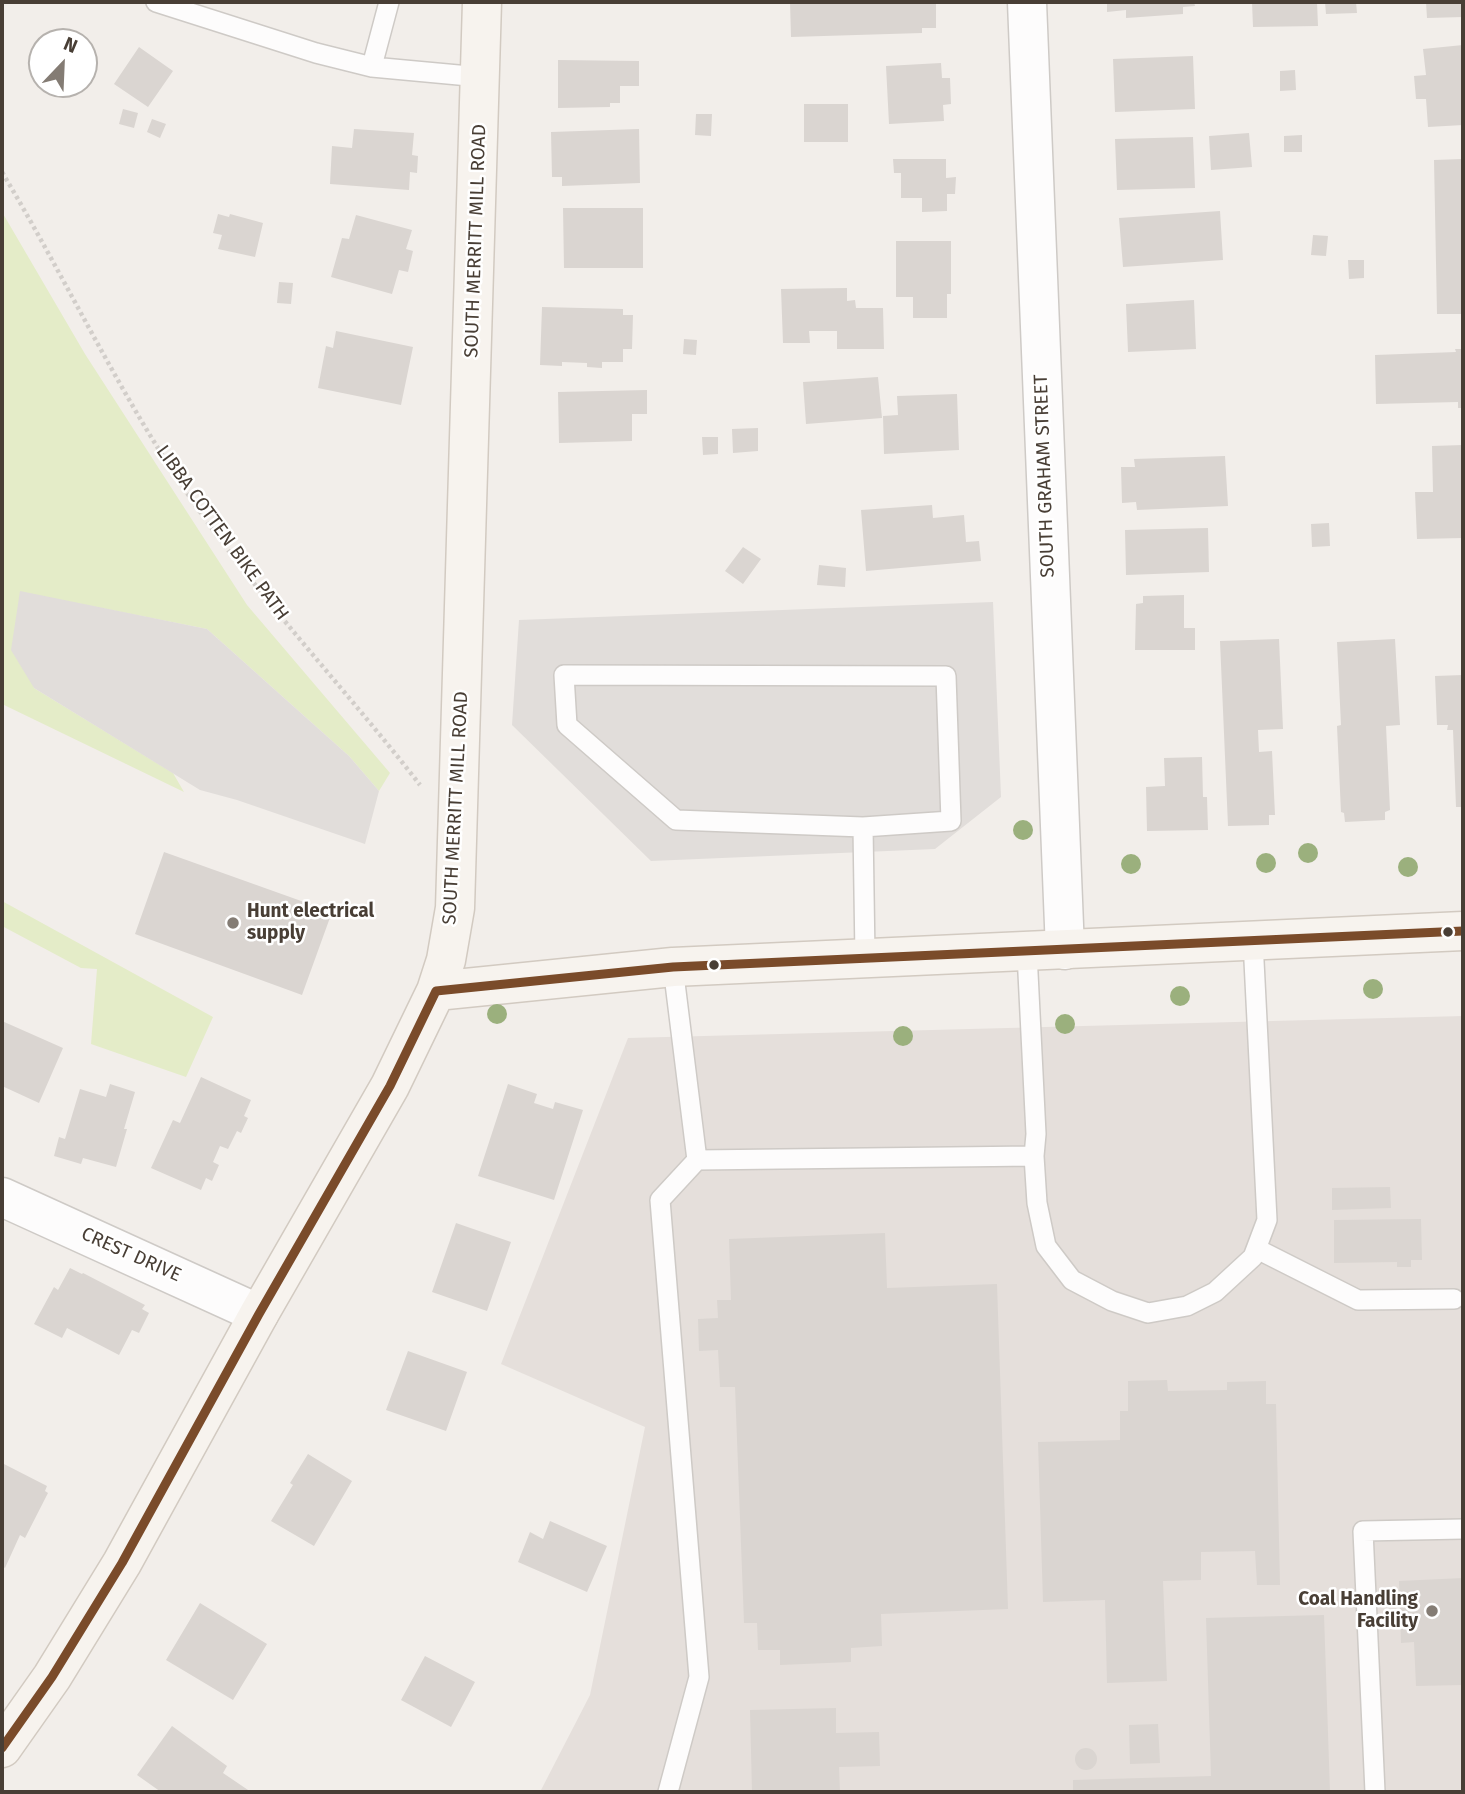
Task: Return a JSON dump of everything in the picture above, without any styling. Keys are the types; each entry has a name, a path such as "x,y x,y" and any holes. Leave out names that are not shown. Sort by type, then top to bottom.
{"street":[{"name":"SOUTH MERRITT MILL ROAD","path":"2,1748 52,1677 122,1563 259,1314 390,1086 436,991 446,960 455,908 458,834 482,2"},
{"name":"SOUTH GRAHAM STREET","path":"1027,2 1065,950"},
{"path":"436,991 673,967 865,957 1027,953 1463,931"},
{"name":"CREST DRIVE","path":"2,1197 259,1314"}],"lane":[{"path":"156,2 316,53 372,66 481,77"},
{"path":"372,66 389,2"},
{"path":"564,675 946,676 951,821 863,827 676,820 567,725 564,675"},
{"path":"863,827 865,957"},
{"path":"1027,953 1037,1203 1046,1247 1072,1280 1112,1301 1149,1313 1187,1306 1215,1292 1253,1257 1267,1220 1253,941"},
{"path":"673,967 697,1160"},
{"path":"668,1792 699,1676 660,1200 697,1160 1034,1156"},
{"path":"1257,1249 1358,1300 1454,1300"},
{"path":"1375,1792 1363,1531 1463,1529"}],"path":[{"name":"LIBBA COTTEN BIKE PATH","path":"2,172 33,224 107,363 180,482 258,587 458,834"}],"shaded area":[{"path":"20,591 207,629 349,756 379,791 365,844 200,790 34,688 11,650"},
{"path":"993,602 1001,797 935,849 651,861 512,725 519,620"},
{"path":"1463,1016 1463,1792 540,1792 590,1695 645,1427 501,1364 628,1038"}],"green space":[{"path":"2,212 85,354 247,605 390,773 379,791 349,756 207,629 20,592 34,688 173,773 184,792 2,704"},
{"path":"2,901 213,1017 186,1077 91,1044 97,969 81,968 2,926"}],"building":[{"path":"790,2 936,2 936,28 922,28 922,33 791,37"},
{"path":"1107,2 1194,2 1195,6 1183,7 1183,14 1126,18 1126,10 1107,12"},
{"path":"1252,2 1317,2 1318,26 1253,27"},
{"path":"1325,2 1356,2 1357,13 1326,14"},
{"path":"1426,2 1463,2 1463,17 1427,18"},
{"path":"1463,45 1463,125 1428,127 1426,99 1416,99 1414,76 1426,75 1423,49"},
{"path":"139,47 173,71 148,107 114,84"},
{"path":"1193,56 1195,109 1115,112 1113,59"},
{"path":"558,60 639,61 639,86 620,86 620,103 610,103 610,107 558,108"},
{"path":"941,63 942,78 950,78 951,104 943,105 944,121 889,124 886,66"},
{"path":"1295,70 1296,90 1280,91 1280,71"},
{"path":"804,104 848,104 848,142 804,142"},
{"path":"123,109 138,113 134,128 119,124"},
{"path":"696,114 712,114 711,136 695,135"},
{"path":"152,119 166,124 160,138 147,132"},
{"path":"354,129 414,133 412,155 418,156 417,173 410,172 409,190 330,184 332,146 352,148"},
{"path":"639,129 640,183 562,186 562,177 552,177 551,132"},
{"path":"1249,133 1252,167 1211,170 1209,136"},
{"path":"1302,135 1302,152 1284,152 1284,136"},
{"path":"1193,137 1195,188 1117,190 1115,139"},
{"path":"893,159 946,159 946,178 956,177 955,194 947,194 947,211 922,212 922,198 901,198 901,173 894,173"},
{"path":"1463,159 1463,314 1437,314 1434,160"},
{"path":"563,208 643,208 643,268 564,268"},
{"path":"1220,211 1223,260 1123,267 1119,218"},
{"path":"218,214 229,217 230,214 263,223 255,257 218,249 222,235 213,233"},
{"path":"356,215 412,230 406,249 413,251 408,272 399,270 392,294 331,277 342,238 349,239"},
{"path":"1313,235 1328,236 1326,256 1311,255"},
{"path":"896,241 951,241 951,294 947,294 947,318 913,318 913,297 896,297"},
{"path":"1348,260 1364,260 1364,278 1349,279"},
{"path":"279,282 293,283 291,304 277,303"},
{"path":"847,288 847,301 855,300 856,308 883,308 884,349 837,349 837,331 809,331 810,343 783,343 781,289"},
{"path":"1194,300 1196,349 1128,352 1126,304"},
{"path":"542,307 623,309 623,315 633,315 632,349 623,349 623,362 602,362 602,368 587,367 587,363 540,365"},
{"path":"336,331 413,347 401,405 318,388 326,346 333,348"},
{"path":"684,339 697,340 696,355 683,354"},
{"path":"1455,349 1463,349 1463,408 1458,408 1458,402 1376,404 1375,355 1456,352"},
{"path":"878,377 882,418 806,424 803,382"},
{"path":"647,390 647,414 632,414 632,441 559,443 558,392"},
{"path":"957,394 959,450 884,454 883,416 898,415 897,396"},
{"path":"758,428 758,451 733,453 732,429"},
{"path":"702,437 718,437 718,454 703,455"},
{"path":"1463,445 1463,538 1417,539 1415,492 1433,492 1432,446"},
{"path":"1225,456 1228,506 1137,510 1136,502 1122,503 1121,467 1135,467 1134,459"},
{"path":"932,505 933,518 964,515 966,542 979,541 981,561 866,571 861,510"},
{"path":"1329,523 1330,546 1312,547 1311,524"},
{"path":"1208,528 1209,572 1126,575 1125,530"},
{"path":"743,547 761,559 743,584 725,571"},
{"path":"819,565 846,568 845,587 817,585"},
{"path":"1184,595 1184,628 1195,628 1195,650 1135,650 1136,604 1143,603 1143,596"},
{"path":"1279,639 1283,729 1258,730 1259,752 1272,751 1275,815 1269,815 1269,825 1228,826 1220,641"},
{"path":"1395,639 1400,725 1386,726 1390,810 1385,812 1385,820 1345,822 1344,813 1341,812 1337,726 1341,725 1337,642"},
{"path":"1463,675 1463,807 1456,807 1453,730 1447,730 1448,725 1437,725 1435,676"},
{"path":"1202,757 1203,797 1207,797 1208,830 1147,831 1146,787 1165,786 1164,758"},
{"name":"Hunt electrical supply","path":"164,852 332,912 302,995 135,934"},
{"path":"2,1021 63,1048 39,1103 2,1086"},
{"path":"201,1077 251,1100 244,1116 248,1118 241,1133 237,1131 228,1149 220,1146 213,1162 219,1165 212,1181 206,1178 201,1190 151,1168 173,1120 180,1123"},
{"path":"110,1084 135,1092 116,1167 83,1158 81,1164 54,1156 59,1137 65,1139 80,1089 106,1097"},
{"path":"508,1084 537,1094 534,1103 553,1109 555,1102 583,1110 554,1200 478,1176"},
{"path":"1390,1187 1391,1208 1332,1210 1332,1188"},
{"path":"1421,1219 1422,1260 1411,1260 1411,1267 1397,1267 1397,1262 1334,1263 1334,1220"},
{"path":"456,1223 511,1242 487,1311 432,1292"},
{"path":"885,1233 887,1288 997,1284 1008,1609 881,1614 882,1646 851,1648 851,1662 780,1665 780,1650 758,1650 757,1623 744,1623 735,1387 720,1387 718,1350 699,1351 698,1319 718,1318 717,1300 731,1300 729,1239"},
{"path":"70,1268 145,1305 142,1309 149,1313 139,1333 132,1330 119,1355 67,1328 62,1338 34,1324 54,1287 58,1290"},
{"path":"408,1351 467,1372 446,1431 386,1410"},
{"path":"1167,1380 1168,1391 1227,1390 1227,1382 1266,1381 1266,1404 1276,1404 1280,1585 1257,1585 1255,1551 1201,1552 1201,1580 1163,1581 1167,1681 1107,1683 1105,1600 1043,1602 1038,1442 1120,1440 1120,1411 1128,1411 1128,1381"},
{"path":"308,1454 352,1481 314,1546 271,1521"},
{"path":"2,1463 47,1486 45,1491 48,1493 25,1538 20,1535 5,1568 2,1566"},
{"path":"550,1521 607,1546 587,1592 518,1562 530,1532 543,1539"},
{"name":"Coal Handling Facility","path":"1463,1578 1463,1685 1416,1686 1414,1642 1401,1643 1399,1581"},
{"path":"200,1603 267,1644 233,1700 166,1660"},
{"path":"1324,1615 1330,1792 1073,1792 1073,1780 1211,1776 1206,1618"},
{"path":"425,1656 475,1682 451,1727 401,1700"},
{"path":"836,1708 836,1733 879,1732 880,1766 839,1767 840,1792 752,1792 750,1710"},
{"path":"1158,1724 1160,1763 1130,1764 1129,1725"},
{"path":"172,1726 227,1766 223,1773 251,1792 161,1792 137,1775"},
{"path":"1086,1748 1094,1751 1097,1759 1094,1767 1086,1770 1078,1767 1075,1759 1078,1751"}],"transit line":[{"path":"436,991 673,967 1463,931"},
{"path":"2,1748 52,1677 122,1563 259,1314 390,1086 436,991"}],"place":[{"name":"Hunt electrical supply","path":"233,923"},
{"name":"Coal Handling Facility","path":"1432,1611"}]}
